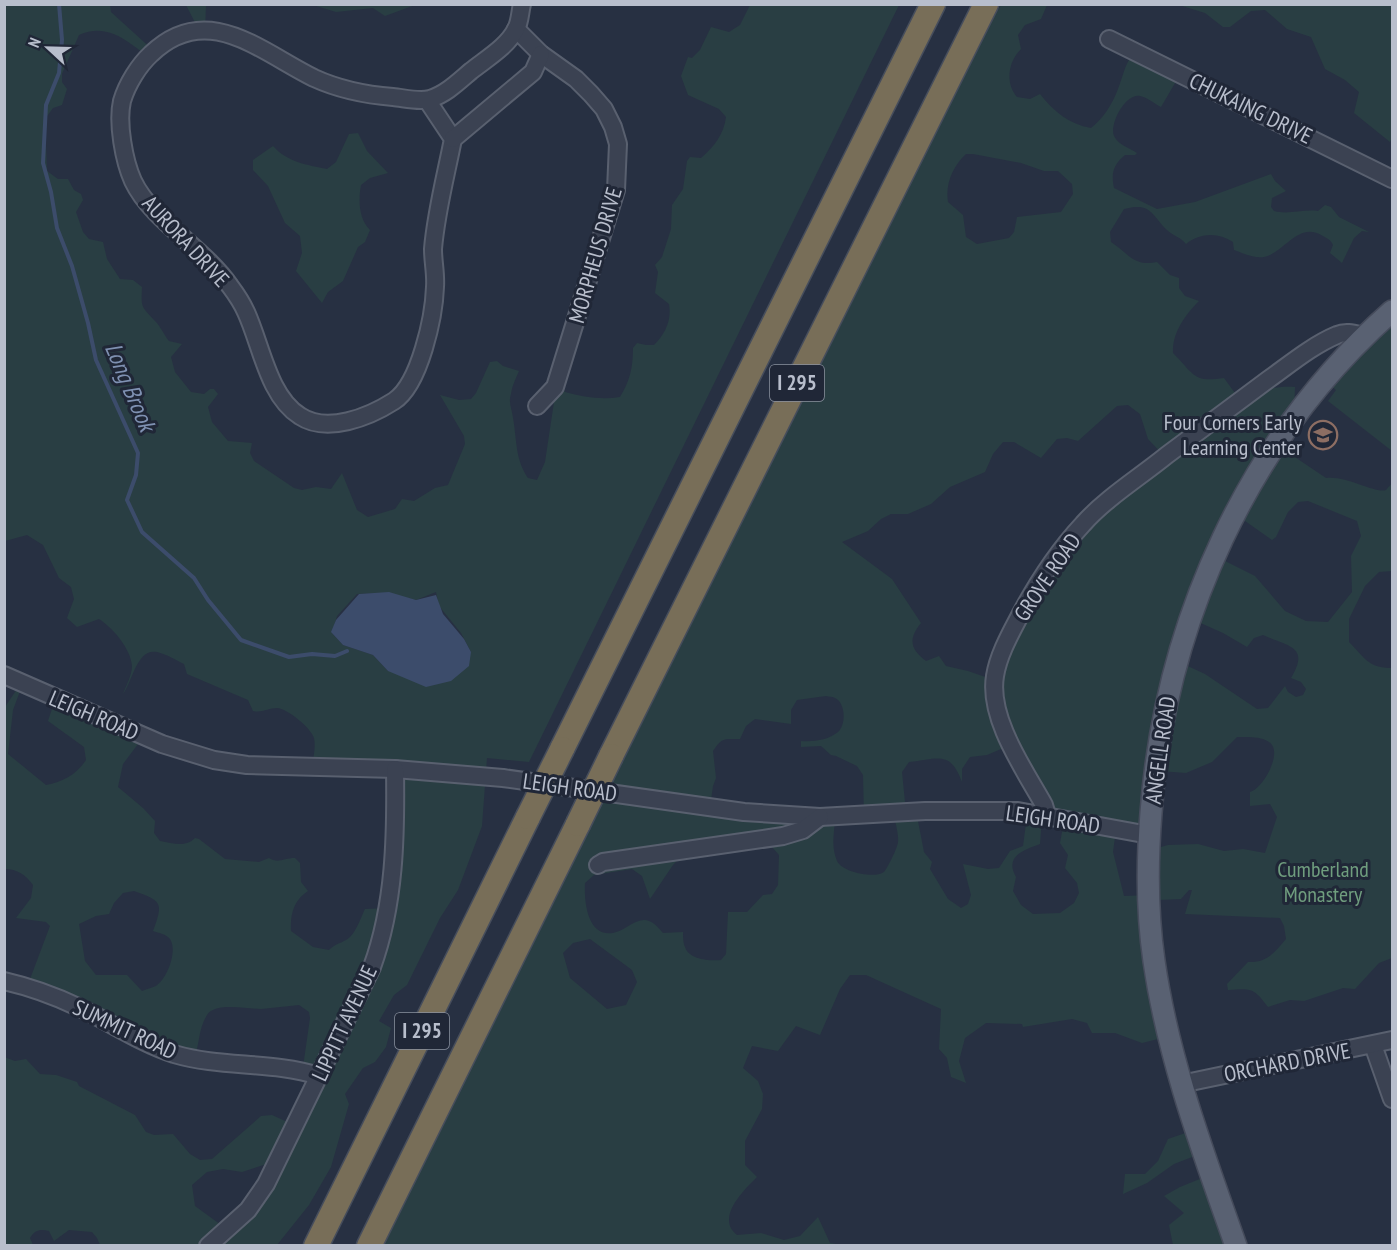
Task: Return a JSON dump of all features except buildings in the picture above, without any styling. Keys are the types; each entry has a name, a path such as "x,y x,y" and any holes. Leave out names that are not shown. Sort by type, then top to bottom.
{"highway":[{"path":"887,96 924,4"},
{"name":"I 295","path":"316,1245 933,4"},
{"name":"I 295","path":"369,1245 985,7"}],"main road":[{"name":"ANGELL ROAD","path":"1236,1245 1181,1084 1161,1006 1153,958 1149,835 1154,776 1167,698 1184,633 1208,569 1235,512 1293,420 1332,369 1392,311"}],"street":[{"path":"516,29 541,54 533,72 453,139 427,100 447,90 503,45 516,29 522,4"},
{"name":"AURORA DRIVE","path":"427,100 387,97 350,90 316,79 247,40 204,29 180,35 158,47 140,66 122,101 120,126 125,151 132,178 142,197 210,261 230,286 246,312 267,368 280,394 291,410 303,419 321,423 346,421 370,415 398,399 412,378 422,354 434,312 436,282 433,251 453,139"},
{"name":"CHUKAING DRIVE","path":"1109,39 1392,179"},
{"name":"MORPHEUS DRIVE","path":"537,406 555,387 616,190 618,168 618,144 614,127 604,109 576,79 541,54"},
{"name":"GROVE ROAD","path":"1047,815 1044,805 1003,729 997,711 994,678 1009,637 1036,586 1084,522 1214,420 1310,351 1339,334 1364,336"},
{"name":"LEIGH ROAD","path":"4,675 162,744 214,760 247,765 395,769 503,778 744,812 820,817 935,810 1018,811 1149,835"},
{"name":"LIPPITT AVENUE","path":"208,1245 256,1200 266,1185 372,967 387,917 393,864 395,769"},
{"path":"598,865 603,862 783,836 803,830 820,817"},
{"name":"SUMMIT ROAD","path":"4,981 47,994 78,1007 133,1036 172,1053 198,1059 297,1071 319,1076"},
{"name":"ORCHARD DRIVE","path":"1181,1084 1392,1040"},
{"path":"1373,1045 1392,1099"}],"green space":[{"path":"1384,4 1392,6 1392,138 1390,142 1354,113 1359,92 1345,80 1325,69 1311,37 1287,29 1265,10 1251,11 1230,27 1223,27 1205,13 1179,5"},
{"path":"5,5 110,5 111,12 155,52 150,58 126,40 108,32 89,32 79,35 62,74 62,82 67,89 62,105 53,108 45,119 47,171 58,179 68,179 74,190 81,194 83,200 76,212 83,232 89,239 103,242 107,259 120,279 133,280 142,287 144,309 169,341 182,344 171,357 175,372 191,392 204,394 214,389 218,394 208,407 212,422 228,441 252,443 250,453 254,461 294,488 331,489 342,473 357,510 368,517 395,509 402,499 414,501 435,488 448,485 465,444 464,436 440,395 459,400 471,399 490,362 497,361 503,366 519,371 512,388 510,403 519,456 528,478 537,480 545,462 554,402 560,381 565,392 592,398 620,397 630,374 633,348 637,343 654,345 668,321 669,304 655,293 658,272 655,265 662,257 671,229 672,205 683,189 687,161 690,157 701,158 706,154 718,140 725,123 726,117 719,109 688,95 681,76 688,57 692,58 700,50 711,27 729,32 740,25 750,5 899,5 529,762 487,758 482,826 458,890 440,918 407,985 394,995 379,1021 391,1028 386,1047 375,1062 363,1068 345,1094 349,1104 331,1167 309,1205 277,1245 100,1245 92,1232 69,1230 54,1241 49,1231 40,1230 30,1238 33,1245 5,1245 4,1057 15,1061 26,1059 40,1074 56,1075 77,1082 79,1086 135,1115 146,1132 154,1135 173,1134 190,1154 200,1160 212,1159 261,1116 272,1115 296,1126 320,1080 302,1074 310,1018 309,1012 299,1005 261,1009 224,1007 211,1011 202,1026 194,1059 27,987 50,926 46,922 16,918 31,898 33,885 21,873 5,869 5,707 23,683 13,710 8,754 46,785 69,777 86,760 84,747 48,721 55,700 144,736 123,764 118,787 155,821 154,833 160,841 183,844 195,838 199,839 225,859 259,862 269,858 278,861 295,858 300,863 301,882 308,891 299,899 294,908 291,931 313,947 329,950 352,935 365,909 392,908 404,774 312,767 314,738 293,715 277,708 253,711 248,700 187,674 184,664 157,652 150,652 140,660 123,694 132,666 131,659 120,640 99,619 77,627 67,618 74,599 71,587 59,578 43,545 27,535 5,541","holes":["436,592 439,606 461,633 471,652 388,671 373,655 343,645 332,633 337,616 357,594 387,593 416,600","134,891 151,898 158,904 159,909 153,931 166,936 172,944 172,957 164,977 156,986 142,991 127,975 96,975 85,961 79,924 96,916 109,914 114,903 123,893","279,1160 228,1230 195,1206 192,1185 207,1172 223,1169 242,1172"]},
{"path":"186,5 206,5 205,31 200,32"},
{"path":"313,5 415,5 385,16 373,8 336,12"},
{"name":"Cumberland Monastery","path":"1001,5 1047,5 1041,19 1025,25 1018,35 1021,49 1013,60 1010,73 1011,85 1017,97 1030,99 1040,94 1062,116 1076,124 1091,128 1100,120 1110,105 1132,55 1178,78 1161,107 1140,96 1134,96 1124,104 1116,118 1114,136 1121,144 1137,153 1125,155 1115,166 1114,188 1157,209 1195,202 1271,174 1286,191 1272,198 1271,207 1274,211 1318,211 1325,205 1331,207 1339,217 1369,232 1362,231 1354,238 1342,263 1330,253 1333,245 1331,242 1315,232 1301,233 1266,257 1252,256 1234,250 1233,242 1215,235 1203,236 1186,244 1167,230 1150,211 1140,207 1124,209 1110,232 1111,242 1127,255 1143,263 1157,262 1170,275 1179,278 1179,288 1185,296 1199,301 1180,325 1173,346 1173,353 1190,371 1200,378 1224,378 1240,400 1267,389 1295,387 1294,413 1280,447 1326,478 1342,479 1381,491 1386,490 1392,483 1392,571 1379,572 1365,586 1349,619 1349,642 1372,664 1392,668 1392,958 1379,963 1355,989 1343,988 1304,1001 1290,1000 1268,1007 1256,993 1248,989 1228,990 1227,984 1248,962 1265,959 1286,939 1280,918 1185,914 1192,890 1189,890 1181,899 1157,900 1170,1036 1142,1043 1115,1033 1092,1033 1087,1023 1072,1019 1023,1027 1022,1024 986,1023 965,1038 959,1061 966,1083 951,1077 947,1058 939,1049 941,1009 866,975 850,975 840,989 820,1035 796,1026 778,1051 752,1046 743,1068 758,1081 763,1094 762,1109 745,1141 745,1165 757,1177 734,1204 729,1221 737,1235 761,1233 784,1240 800,1236 818,1217 830,1243 842,1245 372,1246 966,63","holes":["966,154 973,154 1021,163 1044,171 1058,171 1072,184 1073,194 1061,212 1017,217 1014,232 1009,238 977,244 966,237 963,215 948,202 949,182 957,164","1128,405 1140,414 1148,439 1166,458 1071,542 1026,612 994,680 946,666 939,656 926,661 913,644 914,634 921,623 892,579 842,542 868,531 881,519 891,514 908,514 931,504 950,487 985,472 993,454 1003,442 1014,442 1041,458 1057,439 1067,438 1078,441 1117,406","1308,501 1357,521 1361,536 1351,556 1352,592 1328,622 1306,621 1285,611 1255,576 1217,557 1238,516 1272,540 1276,537 1288,512 1298,502","1196,621 1247,647 1254,638 1263,635 1288,645 1297,653 1298,659 1291,678 1301,682 1306,689 1303,695 1296,697 1288,692 1285,686 1268,708 1257,709 1205,674 1181,663","826,696 835,698 841,704 843,709 841,729 821,740 801,741 801,747 821,746 831,755 857,766 863,775 864,816 894,814 898,842 884,872 866,874 851,871 840,865 834,851 835,820 710,807 716,778 713,751 719,743 727,739 740,739 746,726 755,719 791,724 791,710 797,700","1237,737 1258,738 1269,742 1274,753 1270,769 1261,784 1250,792 1250,806 1270,804 1277,817 1265,853 1243,849 1224,851 1198,844 1168,845 1154,849 1150,895 1124,896 1113,852 1116,830 1150,834 1160,771 1186,773 1212,762","1015,743 1054,816 1064,821 1060,843 1068,855 1065,868 1077,883 1079,893 1074,903 1060,913 1033,914 1021,905 1013,891 1016,877 1012,864 1022,852 1040,844 1042,817 1027,816 1023,846 1010,851 999,868 988,869 963,864 971,895 968,904 961,908 948,899 930,869 932,862 924,852 917,816 906,812 902,772 909,762 942,759 953,765 962,782 962,769 970,757 987,755","762,845 772,847 779,855 778,885 772,894 763,895 747,912 728,912 726,954 721,960 706,960 691,955 683,942 683,932 663,933 655,924 647,920 640,920 613,933 604,933 592,924 585,899 585,883 594,875 632,869 642,876 650,899 673,865 687,850","590,939 632,970 637,982 626,1005 607,1009 570,978 563,953 573,943"]},
{"path":"358,133 367,151 388,173 370,178 361,185 360,209 366,226 370,230 365,242 358,247 343,281 328,292 322,303 296,271 302,253 300,236 285,223 268,186 253,170 253,160 273,146 291,159 327,169 336,162 349,134"},
{"path":"1392,316 1392,451 1328,401 1336,390 1328,383"},
{"path":"1197,1129 1205,1152 1174,1164 1147,1183 1123,1194 1125,1174 1145,1174 1158,1161 1168,1139"},
{"path":"1212,1174 1236,1245 1173,1245 1169,1225 1184,1213 1164,1196"}],"water":[{"path":"389,592 416,600 436,595 443,614 464,639 471,652 469,666 451,681 426,687 388,671 373,655 343,645 331,632 336,620 359,594"}],"waterway":[{"name":"Long Brook","path":"59,4 62,40 59,73 46,105 43,163 57,228 72,266 96,360 138,453 136,475 127,500 142,532 194,578 208,600 241,640 289,657 312,654 335,656 347,651"}],"place":[{"name":"Four Corners Early Learning Center","path":"1323,435"}]}
